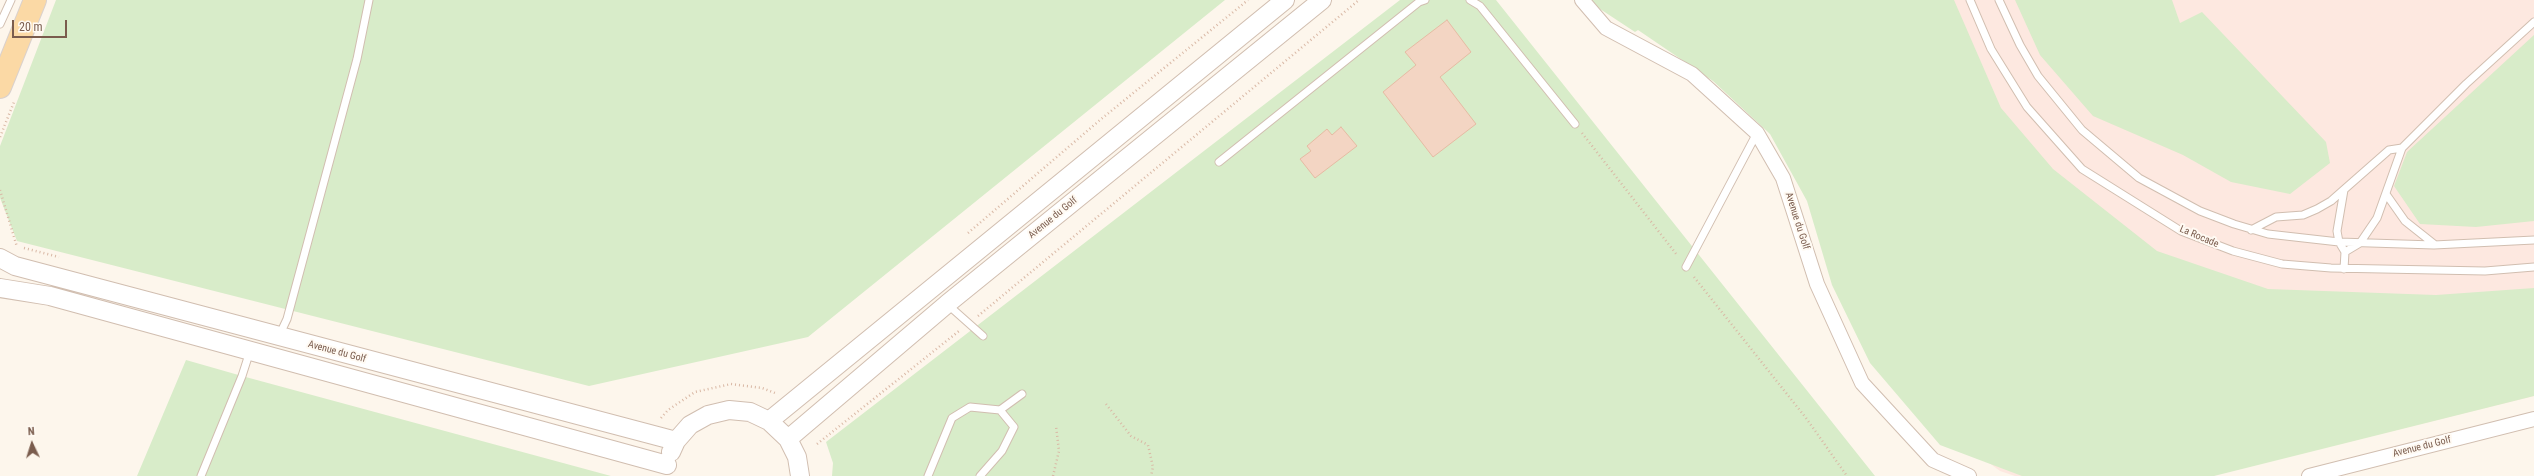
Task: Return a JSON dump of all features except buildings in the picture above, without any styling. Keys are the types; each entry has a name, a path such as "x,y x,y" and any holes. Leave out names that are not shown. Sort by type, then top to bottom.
{"main road":[{"path":"0,87 35,0"}],"street":[{"path":"769,421 1285,0"},
{"name":"Avenue du Golf","path":"788,439 947,304 1322,0"},
{"name":"Avenue du Golf","path":"1582,0 1606,28 1692,74 1757,132 1783,178 1817,284 1862,383 1933,460 1969,476"},
{"name":"Avenue du Golf","path":"0,258 14,266 676,441"},
{"name":"Avenue du Golf","path":"0,288 50,296 250,349 667,470 676,441 690,425 708,415 722,412 750,412 769,421 788,439 797,457 800,476"},
{"name":"Avenue du Golf","path":"2310,476 2534,419"}],"lane":[{"path":"0,24 11,0"},
{"path":"279,336 287,319 357,60 369,0"},
{"path":"1219,162 1419,2 1425,0"},
{"path":"1470,0 1480,6 1575,124"},
{"name":"La Rocade","path":"1970,0 1991,49 2027,107 2082,169 2181,231 2215,245 2282,264 2344,268 2484,271 2534,267"},
{"path":"1999,0 2020,45 2038,76 2082,130 2139,178 2200,211 2251,230 2297,238 2339,242 2434,244 2534,240"},
{"path":"2345,252 2360,243 2377,218 2402,148 2466,84 2534,22"},
{"path":"1686,267 1757,132"},
{"path":"2251,230 2276,218 2303,215 2317,209 2344,189 2390,150 2402,148"},
{"path":"2344,189 2338,219 2339,242 2345,252 2344,268"},
{"path":"2386,194 2414,231 2434,244"},
{"path":"947,304 984,336"},
{"path":"201,476 242,376 250,349"},
{"path":"928,476 952,418 970,407 1000,410 1022,394"},
{"path":"980,476 1002,452 1014,428 1000,410"}],"path":[{"path":"964,237 1100,120 1248,0"},
{"path":"817,444 969,324 1359,0"},
{"path":"1575,124 1806,418 1847,476"},
{"path":"774,392 780,388"},
{"path":"1106,404 1131,436 1148,445 1153,467 1151,476"},
{"path":"1053,476 1059,452 1056,426"}],"shaded area":[{"path":"1612,0 2534,0 2534,396 2211,476 2015,476 2000,471 1941,427 1780,125"}],"green space":[{"path":"56,0 1225,0 808,337 589,386 17,241 0,198 0,146"},
{"path":"1400,0 1496,0 1875,476 832,476 833,463 826,442"},
{"path":"1590,0 1954,0 2001,108 2053,169 2157,251 2268,289 2436,295 2534,288 2534,396 2214,476 2022,476 1940,445 1870,363 1832,285 1807,201 1770,134 1713,81 1638,30 1635,32 1594,5"},
{"path":"2015,0 2172,0 2180,23 2202,12 2326,142 2330,163 2290,194 2231,182 2183,155 2093,116 2040,55"},
{"path":"2534,35 2534,221 2476,227 2420,224 2394,186 2407,152"},
{"path":"186,360 242,376 611,476 137,476"}]}
